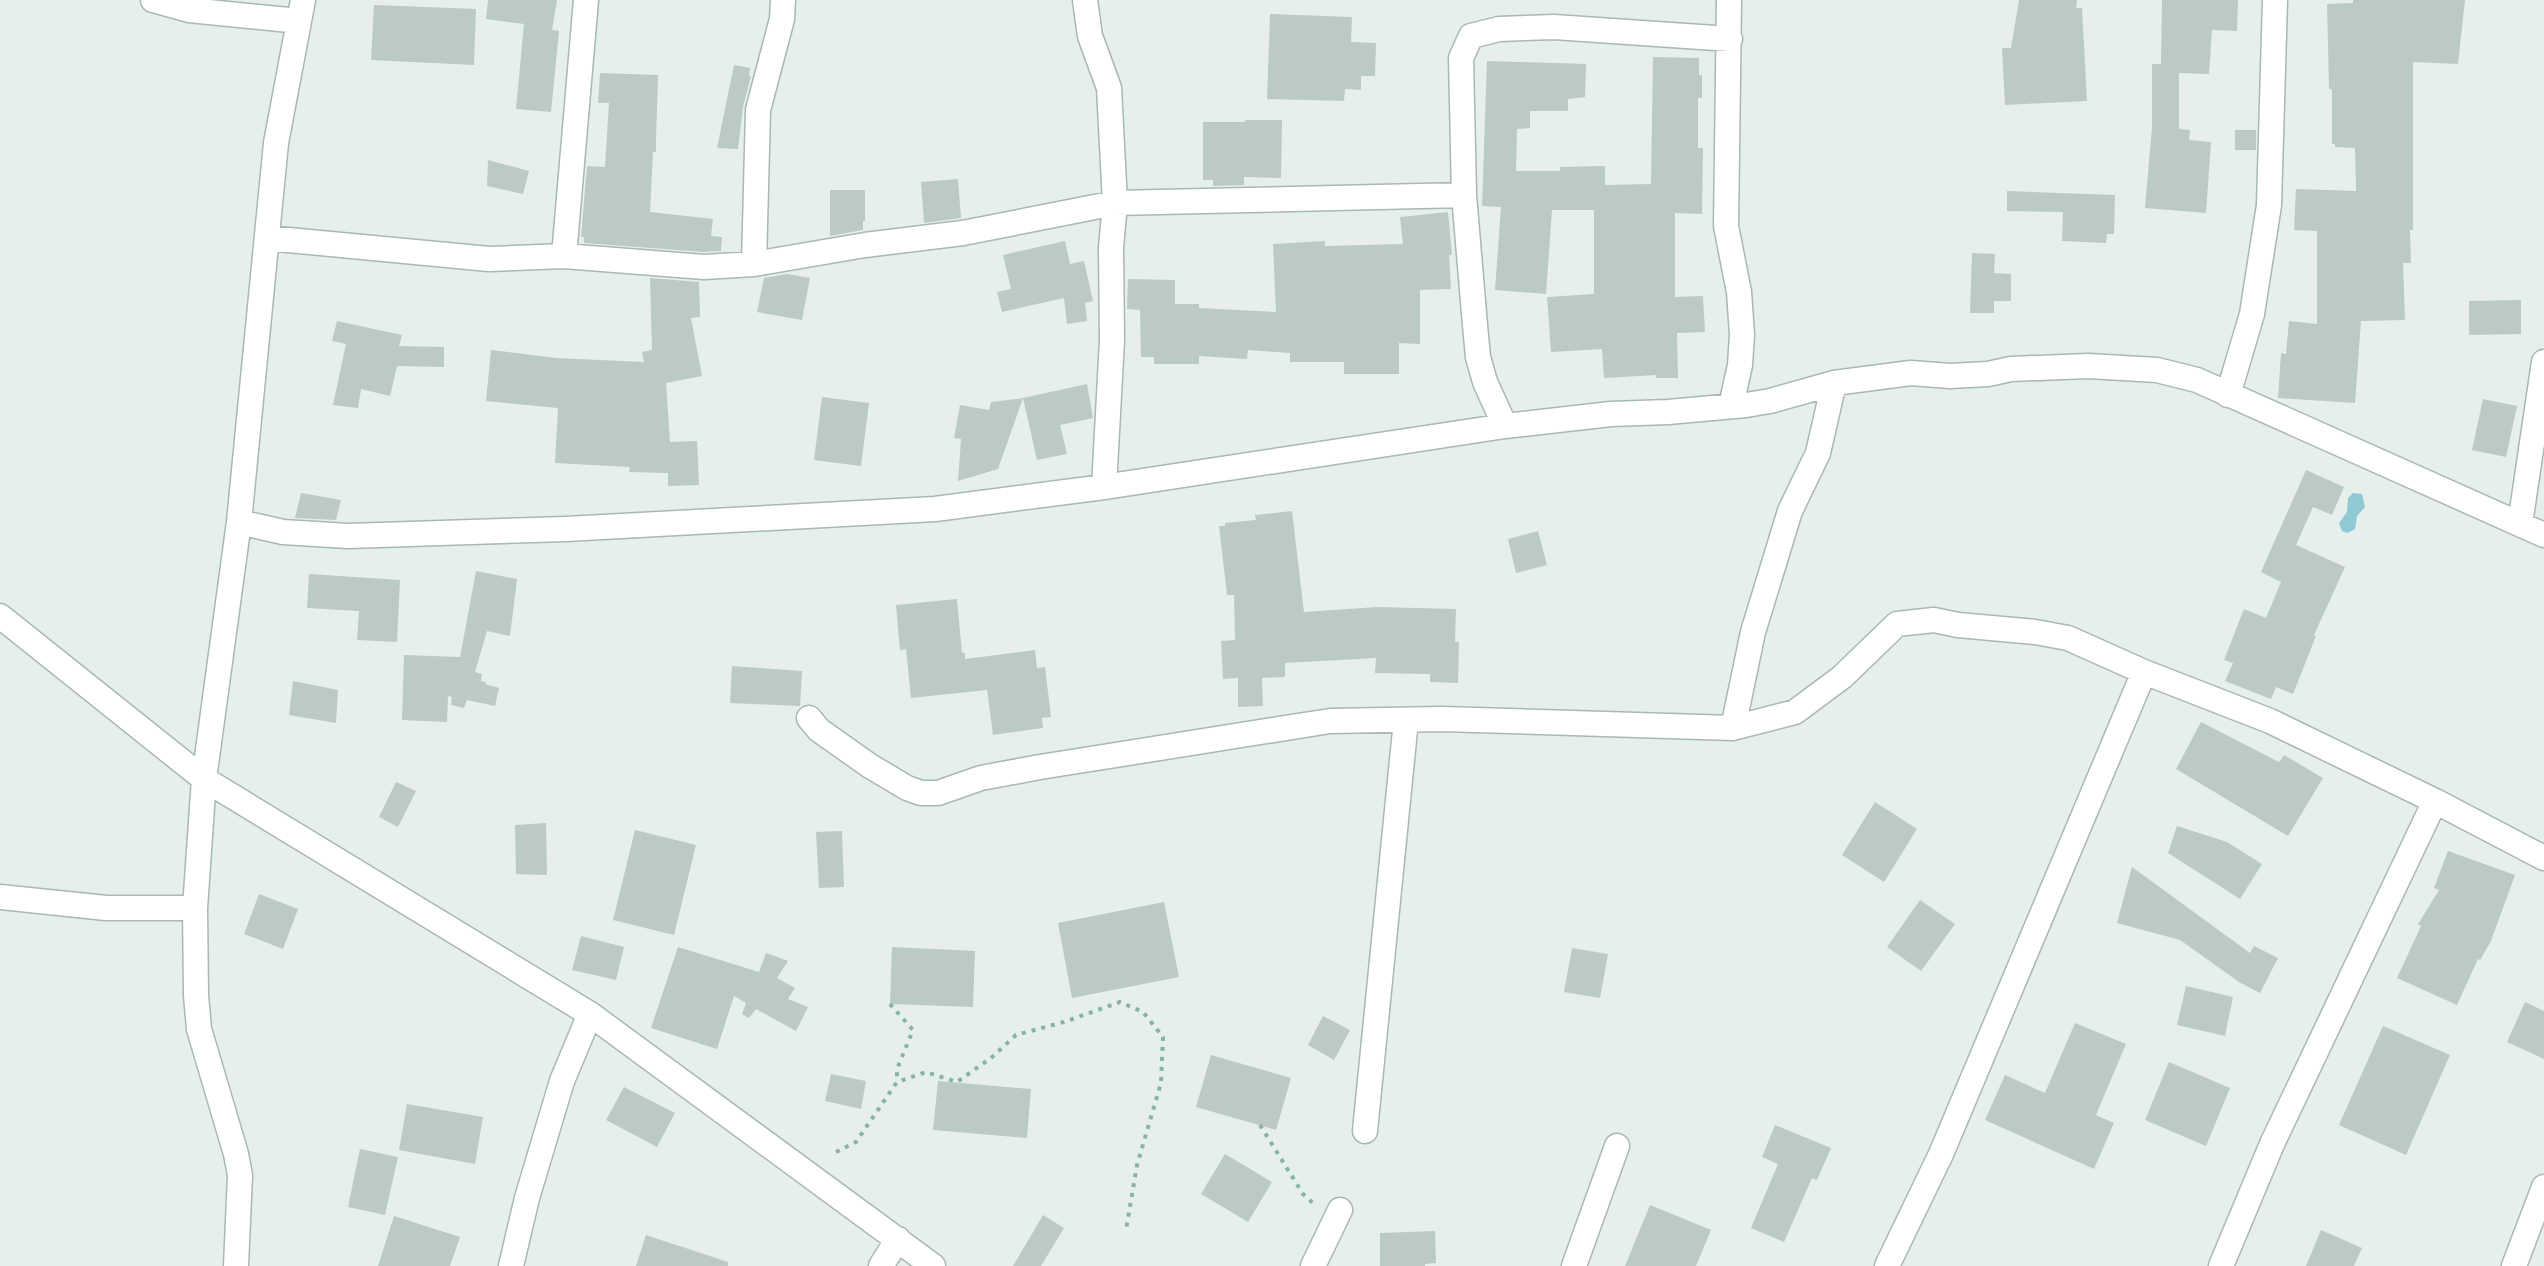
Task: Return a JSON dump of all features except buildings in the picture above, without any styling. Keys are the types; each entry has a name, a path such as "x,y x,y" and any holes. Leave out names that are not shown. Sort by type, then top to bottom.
{"street":[{"path":"153,0 189,10 301,10 276,143 239,522 204,779 195,908 196,1014 240,1175 236,1266"},
{"path":"564,256 586,0"},
{"path":"754,264 758,110 782,19 783,0"},
{"path":"1085,0 1090,36 1109,88 1115,203 1104,487"},
{"path":"1729,0 1726,226 1739,292 1742,335 1740,365 1731,406"},
{"path":"2228,395 2252,314 2269,205 2275,0"},
{"path":"1505,426 1485,382 1478,357 1464,195 1461,58 1471,36 1509,28 1554,27 1730,39"},
{"path":"267,238 489,259 564,256 704,267 754,264 865,245 963,233 1115,203 1464,195"},
{"path":"2520,524 2544,362"},
{"path":"239,522 283,532 348,536 566,529 935,509 1104,487 1505,426 1770,401 1834,383 1911,373 1950,376 2011,369 2088,366 2157,370 2197,380 2544,535"},
{"path":"1733,728 1753,632 1790,511 1818,453 1834,383"},
{"path":"0,616 204,779 590,1014 933,1266"},
{"path":"809,718 819,730 870,766 921,793 938,793 981,778 1040,767 1330,721 1574,722 1733,728 1795,712 1842,677 1897,624 1934,620 2068,638 2144,672 2270,721 2544,858"},
{"path":"1887,1266 1941,1154 2144,672"},
{"path":"1365,1131 1406,720"},
{"path":"2221,1266 2272,1144 2435,801"},
{"path":"0,897 106,908 195,908"},
{"path":"511,1266 527,1198 562,1081 590,1014"},
{"path":"1574,1266 1617,1146"},
{"path":"2514,1266 2544,1187"},
{"path":"1313,1266 1337,1217"},
{"path":"881,1266 898,1239"}],"path":[{"path":"897,1082 926,1072 957,1082 991,1058 1016,1035 1120,1002 1143,1012 1163,1037 1161,1083 1137,1165 1126,1230"},
{"path":"836,1152 856,1142 897,1082 897,1069 913,1030 890,1004"},
{"path":"1260,1125 1303,1194 1337,1217"}],"water":[{"path":"2353,493 2362,494 2365,507 2357,516 2355,529 2347,533 2342,531 2339,523 2347,512 2348,498"}]}
